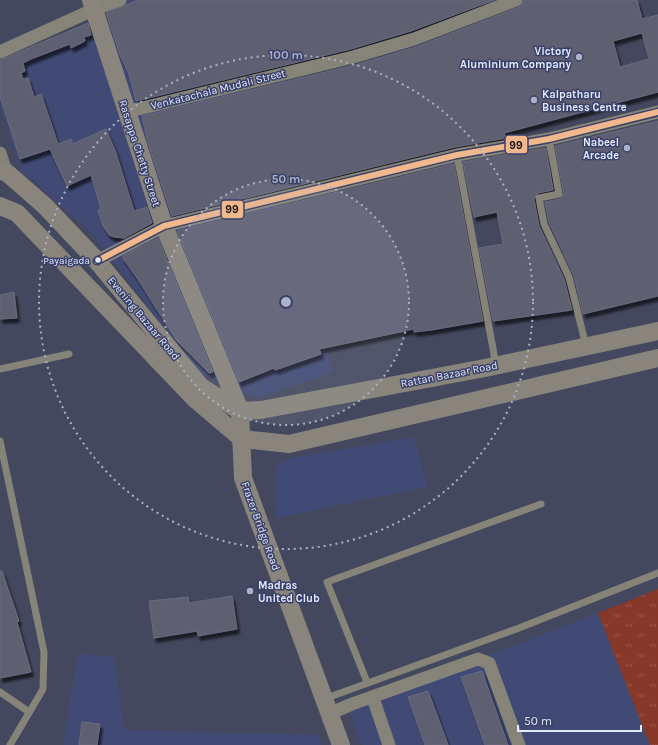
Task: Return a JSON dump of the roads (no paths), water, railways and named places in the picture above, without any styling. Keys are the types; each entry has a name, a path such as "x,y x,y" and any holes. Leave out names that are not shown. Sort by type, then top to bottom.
{"main road":[{"name":"Rasappa Chetty Street","path":"93,4 126,112 164,226 240,411 242,439"},
{"name":"Evening Bazaar Road","path":"3,171 45,206 97,262 201,387 240,411"},
{"name":"Evening Bazaar Road","path":"0,206 17,213 196,400 242,439"},
{"name":"Rattan Bazaar Road","path":"240,411 261,410 496,366 658,331"},
{"path":"242,439 289,444 658,358"},
{"name":"Frazer Bridge Road","path":"242,439 243,478 341,745"}],"street":[{"path":"0,52 93,4 120,0"},
{"name":"Venkatachala Mudali Street","path":"126,112 353,57 414,39 516,0"},
{"path":"97,262 164,226 457,156 549,139 658,112"},
{"path":"0,153 3,171"},
{"path":"327,707 352,704 372,698 478,659 489,663 519,745"},
{"path":"372,698 389,745"}],"lane":[{"path":"549,139 559,194 539,198 544,224 569,277 586,346"},
{"path":"457,156 496,366"},
{"path":"0,369 68,354"},
{"path":"0,441 44,652 43,689 10,745"},
{"path":"367,682 327,582 541,504"},
{"path":"327,707 367,682 519,628 658,573"},
{"path":"0,692 29,712"}],"place":[{"name":"Victory Aluminium Company","path":"579,57"},
{"name":"Kalpatharu Business Centre","path":"534,100"},
{"name":"Nabeel Arcade","path":"627,148"},
{"name":"Payaigada","path":"98,260"},
{"name":"Madras United Club","path":"250,591"}]}
